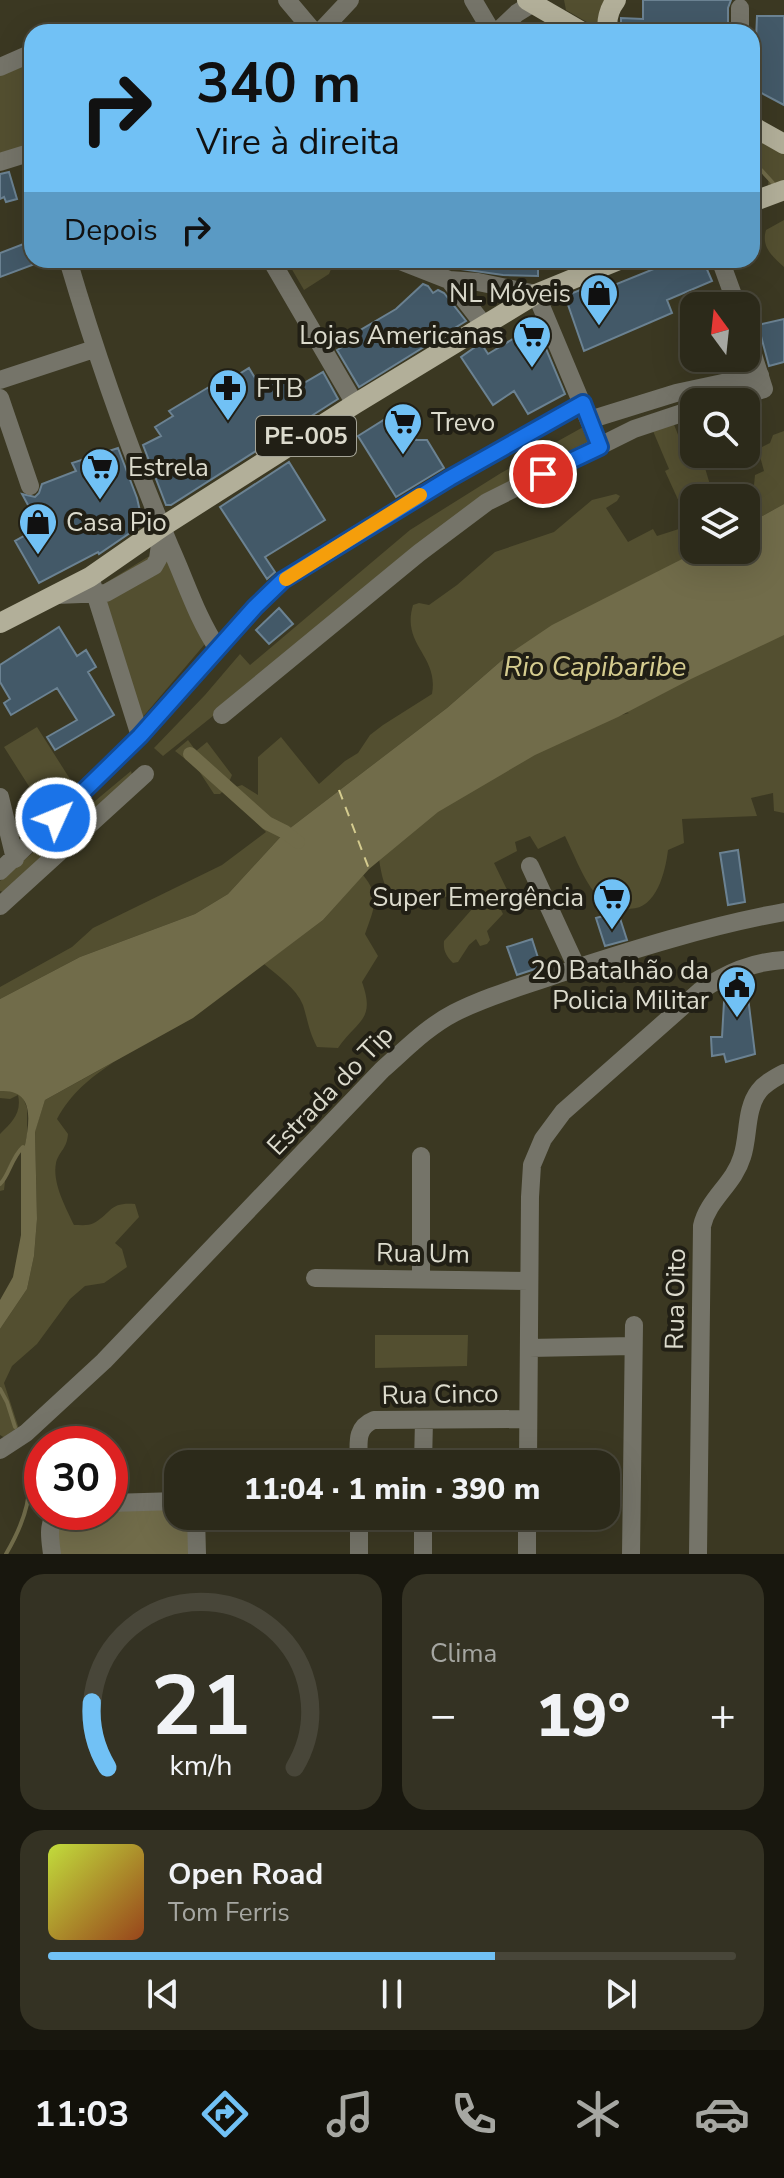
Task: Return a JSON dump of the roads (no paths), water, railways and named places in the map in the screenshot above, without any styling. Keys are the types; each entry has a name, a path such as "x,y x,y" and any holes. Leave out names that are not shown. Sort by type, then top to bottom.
{"main road":[{"path":"606,24 616,0"},
{"path":"528,4 564,24"},
{"path":"760,130 784,144"},
{"path":"760,199 784,190"},
{"name":"PE-005","path":"0,623 56,595 93,586 162,527 355,404 536,294 599,268"}],"street":[{"path":"287,0 307,24"},
{"path":"328,24 350,0"},
{"path":"473,0 490,24"},
{"path":"505,24 528,4"},
{"path":"740,8 740,24"},
{"path":"0,67 24,56"},
{"path":"0,162 24,155"},
{"path":"70,268 94,349 162,527 207,633 218,649"},
{"path":"276,268 355,404"},
{"path":"426,268 449,280 478,282 536,294 600,447"},
{"path":"723,268 732,292"},
{"path":"449,280 484,325"},
{"path":"0,380 94,349"},
{"path":"758,372 762,383"},
{"path":"7,865 140,736 283,580 436,486 586,412 762,383"},
{"path":"751,388 762,383"},
{"path":"0,398 30,486"},
{"path":"222,715 463,518 509,490 634,429 680,414"},
{"path":"93,586 140,736"},
{"path":"0,906 145,774"},
{"path":"0,797 7,865"},
{"path":"530,866 577,968"},
{"name":"Estrada do Tip","path":"0,1450 26,1433 104,1361 382,1070 425,1031 454,1013 492,997 577,968 712,927 784,912"},
{"path":"528,1450 532,1165 543,1139 563,1112 700,991 743,966 784,960"},
{"name":"Rua Oito","path":"698,1554 702,1226 705,1212 734,1175 742,1158 757,1093 784,1073"},
{"path":"421,1156 421,1279"},
{"name":"Rua Um","path":"315,1278 529,1281"},
{"path":"631,1554 634,1325"},
{"path":"529,1348 632,1346"},
{"name":"Rua Cinco","path":"359,1450 362,1427 374,1420 528,1419"},
{"path":"423,1450 424,1420"},
{"path":"128,1502 164,1501"},
{"path":"49,1530 52,1554"},
{"path":"196,1530 197,1554"},
{"path":"359,1530 359,1554"},
{"path":"423,1530 423,1554"},
{"path":"527,1530 527,1554"}],"water":[{"name":"Rio Capibaribe","path":"784,504 784,635 535,755 438,812 369,869 323,920 193,1018 45,1100 35,1132 37,1219 34,1256 27,1289 0,1329 0,1300 13,1277 21,1235 21,1149 25,1145 28,1116 24,1100 19,1095 0,1091 0,999 80,957 195,914 228,894 285,832 447,708 509,654 552,625 680,560 680,564 760,564 760,517"},
{"path":"164,1509 164,1530 189,1530 190,1554 59,1554 58,1530 128,1530 128,1510"}],"waterway":[{"path":"760,169 773,183"},
{"path":"190,754 267,823 298,842"},
{"path":"0,1184 23,1147"},
{"path":"0,1389 15,1427"},
{"path":"6,1554 24,1515"}],"place":[{"name":"NL Móveis","path":"599,327"},
{"name":"Lojas Americanas","path":"532,369"},
{"name":"FTB","path":"228,422"},
{"name":"Trevo","path":"403,456"},
{"name":"Estrela","path":"100,501"},
{"name":"Casa Pio","path":"38,556"},
{"name":"Super Emergência","path":"612,931"},
{"name":"20 Batalhão da Policia Militar","path":"737,1019"}]}
